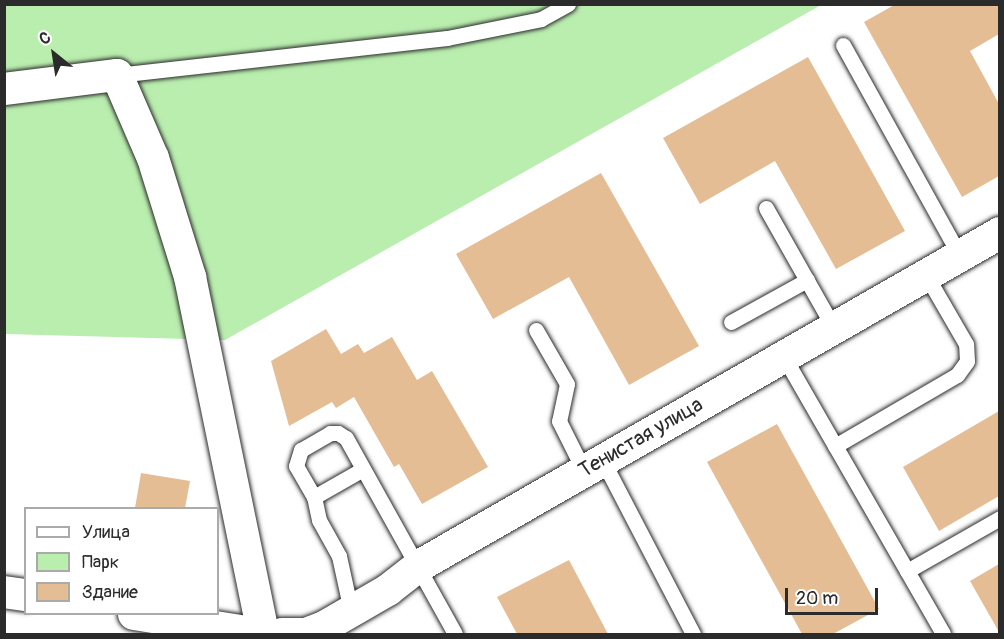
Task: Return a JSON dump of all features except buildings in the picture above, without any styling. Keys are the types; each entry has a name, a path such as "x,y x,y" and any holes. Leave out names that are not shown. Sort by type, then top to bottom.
{"street":[{"path":"4,89 117,75 153,158 190,277 261,634 140,615"},
{"name":"Тенистая улица","path":"282,634 306,633 351,611 419,566 999,233"},
{"path":"4,592 24,595"}],"lane":[{"path":"117,75 447,38 541,18 568,4"},
{"path":"843,45 960,256"},
{"path":"766,208 834,328"},
{"path":"835,446 957,375 967,361 966,344 926,275"},
{"path":"731,322 807,280"},
{"path":"536,330 567,384 559,421 593,466 693,634"},
{"path":"784,357 943,634"},
{"path":"351,611 339,556 319,520 314,497 296,466 296,457 330,433 338,433 346,438 455,634"},
{"path":"314,497 363,469"},
{"path":"907,571 999,518"}],"green space":[{"path":"5,5 821,5 225,340 5,334"}]}
